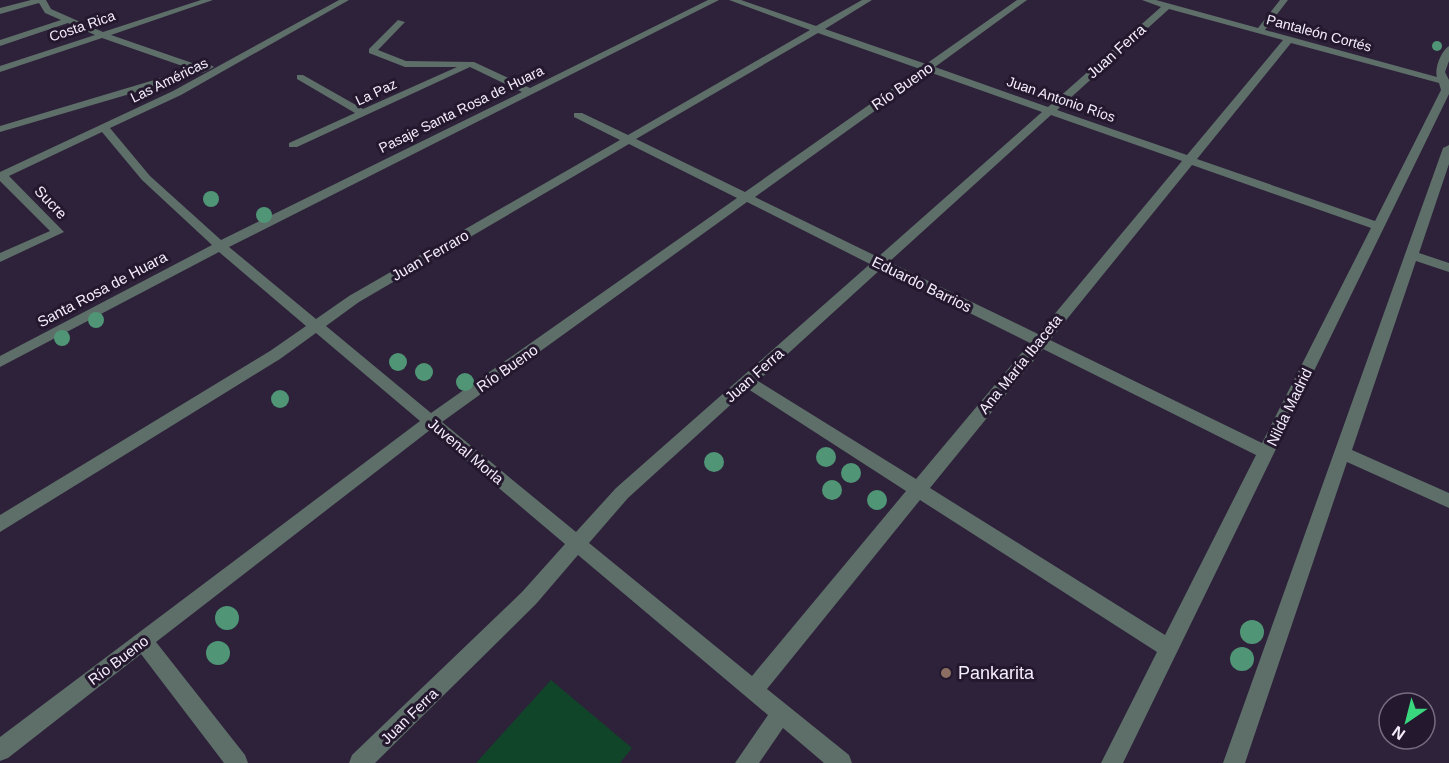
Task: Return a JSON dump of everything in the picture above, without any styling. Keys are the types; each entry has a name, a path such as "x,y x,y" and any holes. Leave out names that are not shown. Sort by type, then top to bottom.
{"street":[{"path":"1,10 42,0 48,11 100,34 202,70"},
{"name":"Costa Rica","path":"0,69 208,0"},
{"name":"Pasaje Santa Rosa de Huara","path":"220,246 715,0"},
{"name":"Juan Antonio Ríos","path":"733,0 1378,226"},
{"name":"Juan Ferraro","path":"0,524 275,355 354,299 868,0"},
{"name":"Río Bueno","path":"0,750 431,422 1023,0"},
{"name":"Pantaleón Cortés","path":"1146,0 1446,83"},
{"path":"1260,31 1284,0"},
{"name":"Las Américas","path":"1,176 177,93 336,3"},
{"name":"Juan Ferra","path":"360,763 529,598 622,493 1167,6"},
{"path":"0,43 69,20"},
{"path":"401,22 372,51 405,64 471,64 530,92"},
{"name":"Ana María Ibaceta","path":"753,690 1289,39"},
{"path":"0,129 202,70 265,45"},
{"name":"Nilda Madrid","path":"1112,763 1446,90 1446,83 1440,72 1449,49"},
{"name":"La Paz","path":"293,145 471,64"},
{"path":"300,77 363,113"},
{"name":"Eduardo Barrios","path":"578,115 1266,453"},
{"name":"Juvenal Morla","path":"103,126 146,178 220,246 842,763"},
{"path":"1234,763 1449,148"},
{"name":"Sucre","path":"0,258 58,232 1,176"},
{"name":"Santa Rosa de Huara","path":"0,362 220,246"},
{"path":"1412,255 1449,268"},
{"path":"747,381 1169,649"},
{"path":"1343,453 1449,501"},
{"path":"143,641 237,763"},
{"path":"746,763 781,714"}],"green space":[{"path":"551,680 632,748 620,763 476,763"}],"place":[{"name":"Pankarita","path":"946,673"}]}
